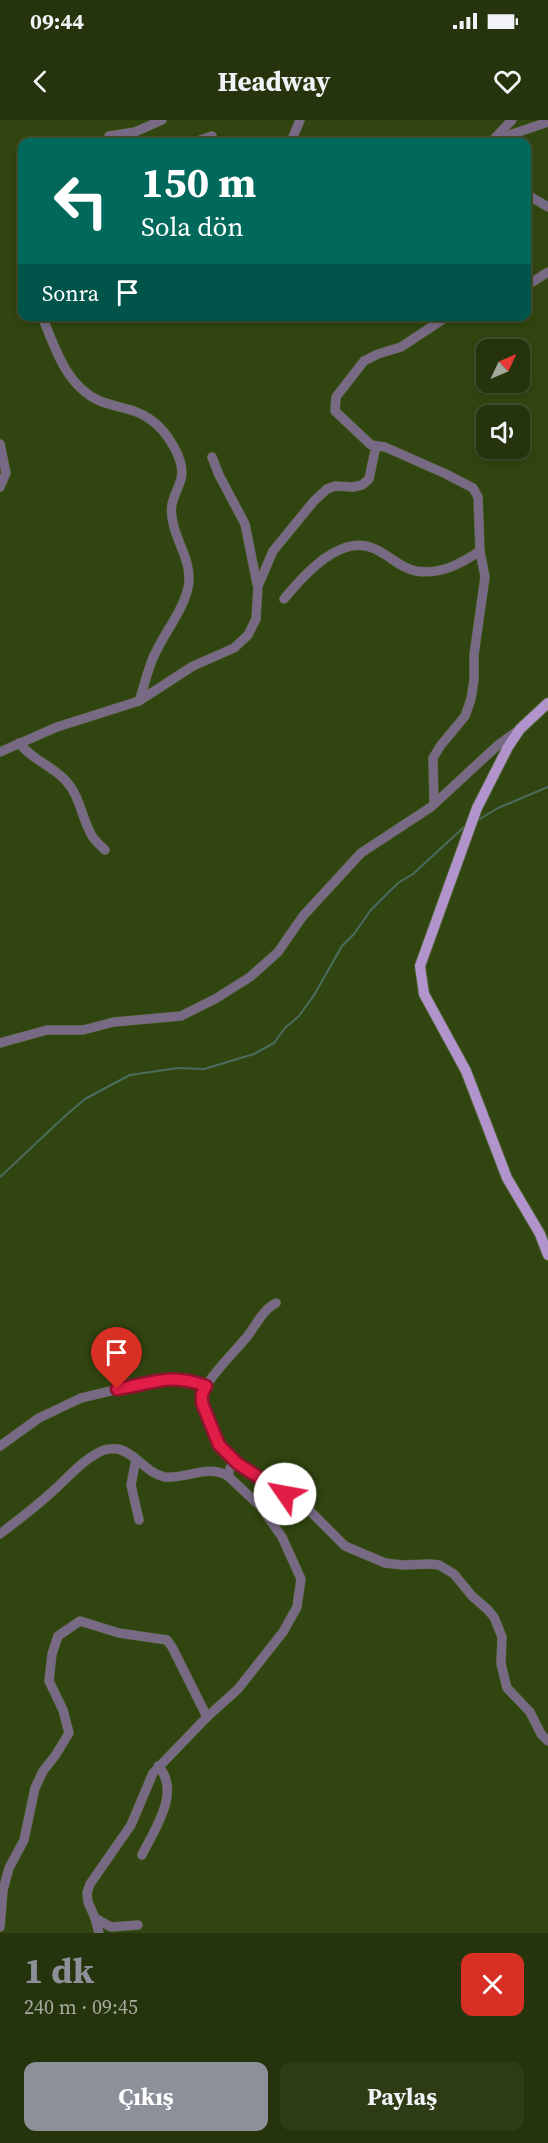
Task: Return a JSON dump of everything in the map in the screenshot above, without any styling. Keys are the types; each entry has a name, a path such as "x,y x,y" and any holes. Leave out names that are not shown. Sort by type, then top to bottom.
{"main road":[{"path":"548,703 520,729 508,747 477,808 420,966 424,994 466,1071 507,1178 540,1234 548,1255"}],"street":[{"path":"111,138 109,136 135,132 162,120"},
{"path":"293,138 300,120"},
{"path":"493,138 512,120"},
{"path":"501,138 548,122"},
{"path":"531,197 548,207"},
{"path":"531,283 548,272"},
{"path":"44,321 61,361 82,391 99,400 133,410 150,419 164,431 178,455 182,477 174,493 172,520 188,564 189,582 180,609 153,658 139,701"},
{"path":"435,803 434,758 441,745 465,716 474,680 474,655 485,577 480,551 478,497 473,488 446,474 384,447 371,445 335,411 334,404 336,397 364,361 402,347 441,321"},
{"path":"0,444 6,472 0,487"},
{"path":"258,586 273,550 314,501 327,489 335,486 353,487 369,479 376,446"},
{"path":"0,752 57,727 139,701 193,666 234,648 248,635 256,619 258,586 245,524 212,457"},
{"path":"284,598 301,577 315,565 338,551 355,545 373,548 404,567 422,572 450,568 480,551"},
{"path":"0,1043 47,1030 83,1030 114,1022 181,1016 215,999 250,977 278,952 303,916 362,852 435,803 498,745 520,729"},
{"path":"19,743 32,756 68,782 92,837 105,850"},
{"path":"276,1304 268,1307 202,1394 202,1403 214,1437 238,1464 302,1503 345,1546 385,1563 439,1565 454,1574 472,1596 494,1617 502,1637 501,1664 507,1688 530,1712 541,1734 548,1741"},
{"path":"0,1446 39,1418 81,1398 160,1379 180,1380 206,1386"},
{"path":"0,1534 95,1454 103,1450 122,1450 158,1475 186,1476 211,1470 228,1476 267,1514 282,1537 301,1580 297,1607 289,1624 238,1689 158,1766 149,1781 131,1825 90,1884 87,1893 88,1902 99,1933"},
{"path":"136,1460 131,1485 139,1520"},
{"path":"228,1476 230,1468 238,1464"},
{"path":"0,1927 3,1890 9,1868 24,1840 35,1788 43,1771 69,1733 63,1710 49,1681 51,1654 58,1636 80,1621 119,1633 167,1640 207,1717"},
{"path":"142,1855 162,1815 166,1797 167,1780 164,1772 158,1766"},
{"path":"95,1918 111,1927 138,1925"}],"waterway":[{"path":"478,820 498,808 548,787"},
{"path":"0,1177 85,1099 130,1075 178,1068 204,1069 254,1054 274,1043 285,1028 299,1016 342,946 354,934 370,911 398,883 413,874 464,827"}],"route":[{"path":"117,1389 160,1379 180,1380 206,1386 202,1394 202,1403 219,1445 238,1464 285,1494"}]}
